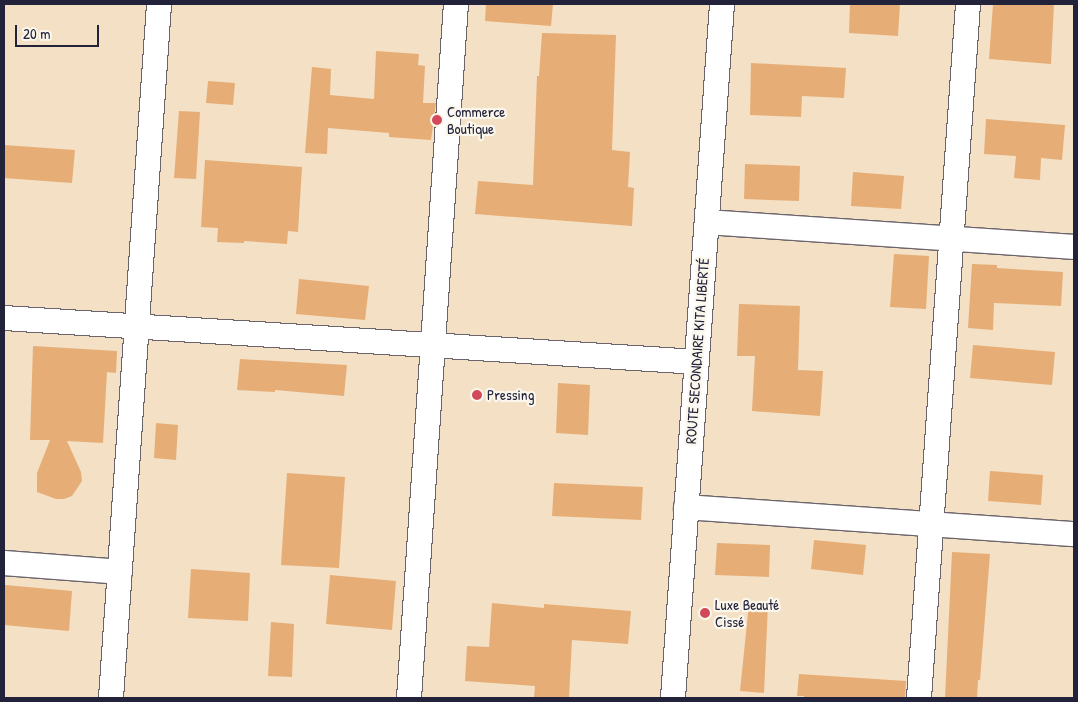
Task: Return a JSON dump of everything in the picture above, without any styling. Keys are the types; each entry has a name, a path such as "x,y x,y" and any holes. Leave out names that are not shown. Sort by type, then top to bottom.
{"street":[{"path":"111,698 159,4"},
{"path":"409,698 456,4"},
{"name":"ROUTE SECONDAIRE KITA LIBERTÉ","path":"673,698 722,4"},
{"path":"920,698 968,4"},
{"path":"707,222 1074,247"},
{"path":"4,318 697,362"},
{"path":"686,507 1074,534"},
{"path":"4,563 120,572"}],"building":[{"path":"486,4 553,4 551,26 485,21"},
{"path":"850,4 900,4 898,36 849,33"},
{"path":"993,4 1054,4 1051,64 989,59"},
{"path":"542,33 616,35 612,150 630,152 628,187 634,188 632,226 475,214 478,181 533,185 537,76 539,76"},
{"path":"376,51 419,54 418,65 425,66 423,103 436,103 431,140 389,137 389,133 328,128 327,154 305,153 312,67 331,69 330,95 374,99"},
{"path":"751,63 846,68 844,98 802,96 801,117 750,115"},
{"path":"208,81 235,83 233,105 206,103"},
{"path":"179,111 200,112 196,179 174,178"},
{"path":"986,119 1065,125 1062,160 1041,158 1040,180 1014,178 1016,156 984,154"},
{"path":"4,145 75,150 72,183 4,178"},
{"path":"205,160 302,167 298,232 288,231 287,244 244,241 244,243 217,242 218,228 201,227"},
{"path":"745,164 800,166 799,201 744,199"},
{"path":"853,172 904,176 901,209 851,206"},
{"path":"894,254 929,256 926,309 890,307"},
{"path":"972,264 997,265 997,268 1063,272 1061,306 994,303 993,330 968,328"},
{"path":"299,279 369,286 365,320 296,314"},
{"path":"739,304 800,306 798,370 823,371 820,416 752,411 755,356 737,356"},
{"path":"973,345 1055,352 1052,385 970,378"},
{"path":"33,346 117,351 116,373 107,372 103,443 67,441 81,472 82,481 72,496 64,499 56,499 37,492 37,473 50,440 30,440"},
{"path":"240,359 347,365 344,396 275,390 275,392 237,390"},
{"path":"558,383 590,385 588,435 556,433"},
{"path":"156,423 178,425 176,460 154,458"},
{"path":"990,471 1043,475 1041,505 988,501"},
{"path":"287,473 345,477 339,568 281,565"},
{"path":"554,483 643,487 641,520 552,516"},
{"path":"814,540 866,545 863,575 811,569"},
{"path":"717,543 770,545 769,577 715,575"},
{"path":"952,552 990,554 977,698 945,698"},
{"path":"191,569 250,573 248,621 188,618"},
{"path":"330,575 396,581 392,630 326,624"},
{"path":"5,585 72,591 69,631 4,625"},
{"path":"492,603 544,608 544,604 631,611 628,644 572,640 569,698 534,698 535,686 465,681 467,646 489,647"},
{"path":"749,604 768,605 764,693 740,691"},
{"path":"271,622 294,624 292,677 268,676"},
{"path":"799,674 906,681 905,698 804,698 804,696 797,696"}],"place":[{"name":"Commerce Boutique","path":"437,120"},
{"name":"Pressing","path":"477,395"},
{"name":"Luxe Beauté Cissé","path":"705,613"}]}
